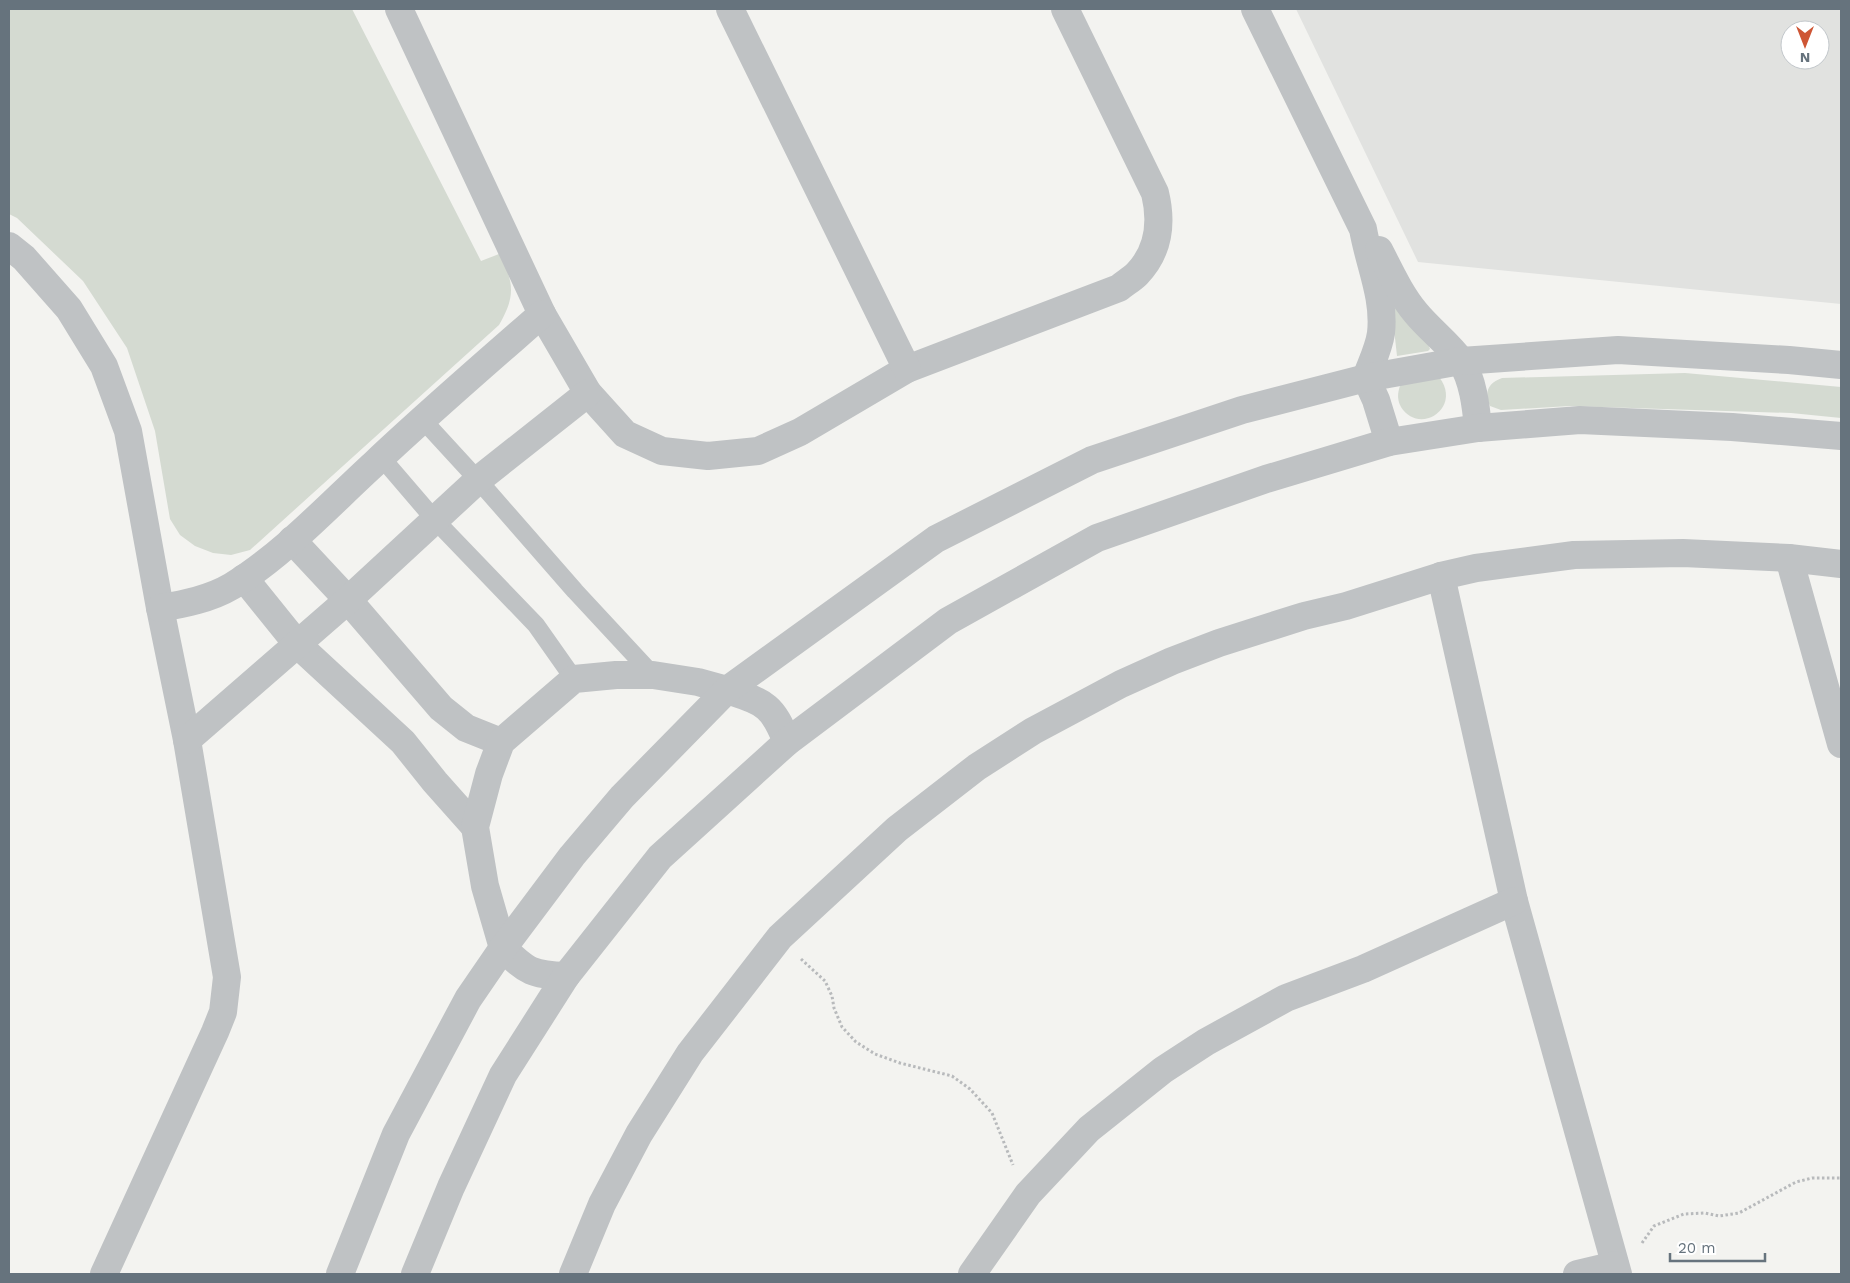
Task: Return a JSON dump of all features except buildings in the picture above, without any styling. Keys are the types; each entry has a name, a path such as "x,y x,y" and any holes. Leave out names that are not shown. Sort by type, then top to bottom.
{"street":[{"path":"399,9 542,314 588,393 625,434 662,451 708,456 758,451 800,432 907,369 1119,288 1137,274 1155,244 1160,224 1155,193 1064,9"},
{"path":"730,9 907,369"},
{"path":"1255,9 1363,229 1374,241 1400,291 1416,312 1461,361 1471,387 1476,407 1478,428"},
{"path":"1363,229 1366,250 1381,302 1382,321 1381,336 1366,378 1376,400 1389,442"},
{"path":"9,246 24,258 70,309 104,366 128,431 160,608 187,740 226,977 226,996 223,1012 215,1032 104,1274"},
{"path":"160,608 185,604 210,596 244,578 292,540 422,419 542,314"},
{"path":"340,1274 396,1134 468,999 503,948 572,856 622,797 727,690 936,539 1092,460 1242,410 1366,378 1461,361 1618,350 1841,365"},
{"path":"187,740 298,645 478,480 588,393"},
{"path":"415,1274 451,1187 503,1075 566,976 660,857 787,742 948,621 1096,538 1266,479 1389,442 1478,428 1580,420 1732,427 1841,436"},
{"path":"292,540 348,600 441,708 466,728 501,742"},
{"path":"573,1274 602,1204 639,1134 690,1053 780,937 897,829 977,767 1032,731 1121,684 1187,655 1260,629 1346,606 1441,576 1476,568 1574,555 1683,553 1789,558 1841,564"},
{"path":"1789,558 1841,744"},
{"path":"1441,576 1514,901 1614,1261 1577,1274"},
{"path":"244,578 298,645 403,742 475,828"},
{"path":"566,976 530,972 503,948 485,886 475,828 501,742 574,679 616,675 653,675 698,682 763,703 772,711 787,742"},
{"path":"972,1274 1028,1194 1089,1129 1163,1070 1206,1042 1286,998 1363,969 1514,901"}],"lane":[{"path":"422,419 575,591 653,675"},
{"path":"381,457 435,520 536,625 574,679"}],"path":[{"path":"780,937 815,974 825,981 842,1027 856,1042 875,1054 900,1063 952,1076 970,1089 992,1113 1018,1177 1028,1194"},
{"path":"1614,1261 1635,1252 1654,1226 1684,1214 1704,1213 1719,1216 1738,1213 1796,1182 1812,1178 1841,1178"}],"shaded area":[{"path":"9,9 352,9 481,261 499,254 504,264 508,273 511,290 508,306 499,325 250,550 231,555 213,553 195,546 180,535 170,519 155,431 127,348 83,281 17,218 9,214"},
{"path":"1296,9 1841,9 1841,304 1418,262"},
{"path":"1377,258 1428,344 1430,349 1428,351 1397,356 1394,329"},
{"path":"1685,373 1841,387 1841,418 1791,413 1570,406 1501,410 1490,406 1487,396 1490,385 1502,378"},
{"path":"1439,377 1445,388 1446,399 1442,408 1436,414 1418,419 1409,415 1401,407 1398,397 1402,381"}]}
